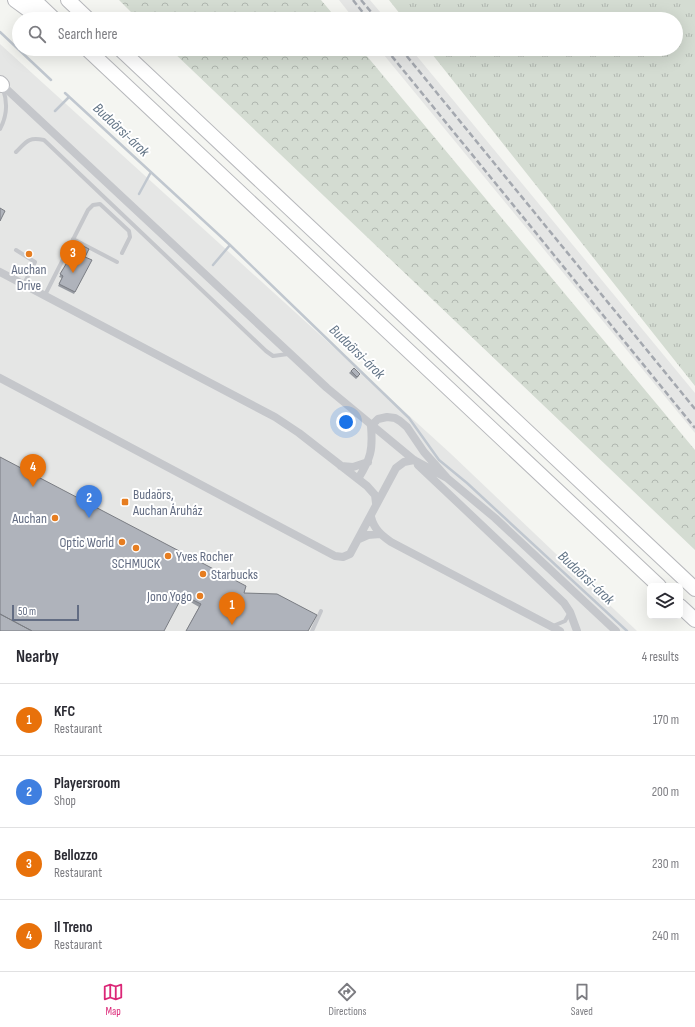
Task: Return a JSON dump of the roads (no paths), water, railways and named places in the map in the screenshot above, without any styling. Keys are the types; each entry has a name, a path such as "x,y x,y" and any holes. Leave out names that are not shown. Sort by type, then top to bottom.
{"highway":[{"path":"15,0 31,12"},
{"path":"34,0 47,12"},
{"path":"68,0 81,12"},
{"path":"92,56 106,66"},
{"path":"95,56 656,583"},
{"path":"127,56 695,590"},
{"path":"683,609 695,620"}],"street":[{"path":"1,84 288,354 414,460 427,475 564,603 570,612 574,629"},
{"path":"0,272 275,417 358,479 372,491 376,503"},
{"path":"0,378 335,556 343,557 350,554 396,468 404,462 414,460 447,478"},
{"path":"358,479 372,452 372,426 378,419 387,417 395,418 407,427 424,452 447,478 495,518 616,631"},
{"path":"341,466 353,467 368,462"},
{"path":"371,517 380,534 560,631"},
{"path":"359,539 368,535 380,534"}],"lane":[{"path":"0,129 6,112 6,97 1,84"},
{"path":"16,152 28,140 34,138 44,140 266,351 273,356 288,354"},
{"path":"45,295 88,210 93,205 100,204 129,231 130,237 122,253"},
{"path":"73,239 117,262"},
{"path":"16,250 36,262 24,284"},
{"path":"312,631 321,611"},
{"path":"552,626 565,621 570,612"}],"waterway":[{"name":"Budaörsi-árok","path":"0,32 12,43"},
{"name":"Budaörsi-árok","path":"26,56 51,80"},
{"name":"Budaörsi-árok","path":"65,93 230,245 409,418 439,460 467,483 627,631"},
{"path":"55,111 69,97"},
{"path":"139,194 151,172"},
{"path":"213,265 230,245"}],"railway":[{"path":"353,0 362,12"},
{"path":"361,0 371,12"},
{"path":"392,56 695,428"},
{"path":"407,56 695,409"}],"place":[{"name":"Auchan Drive","path":"29,254"},
{"name":"Bellozzo","path":"73,273"},
{"name":"Il Treno","path":"33,487"},
{"name":"Budaörs, Auchan Áruház","path":"125,502"},
{"name":"Auchan","path":"55,518"},
{"name":"Playersroom","path":"89,518"},
{"name":"Optic World","path":"122,542"},
{"name":"SCHMUCK","path":"136,548"},
{"name":"Yves Rocher","path":"168,556"},
{"name":"Starbucks","path":"203,574"},
{"name":"Jono Yogo","path":"200,596"},
{"name":"KFC","path":"232,625"}]}
